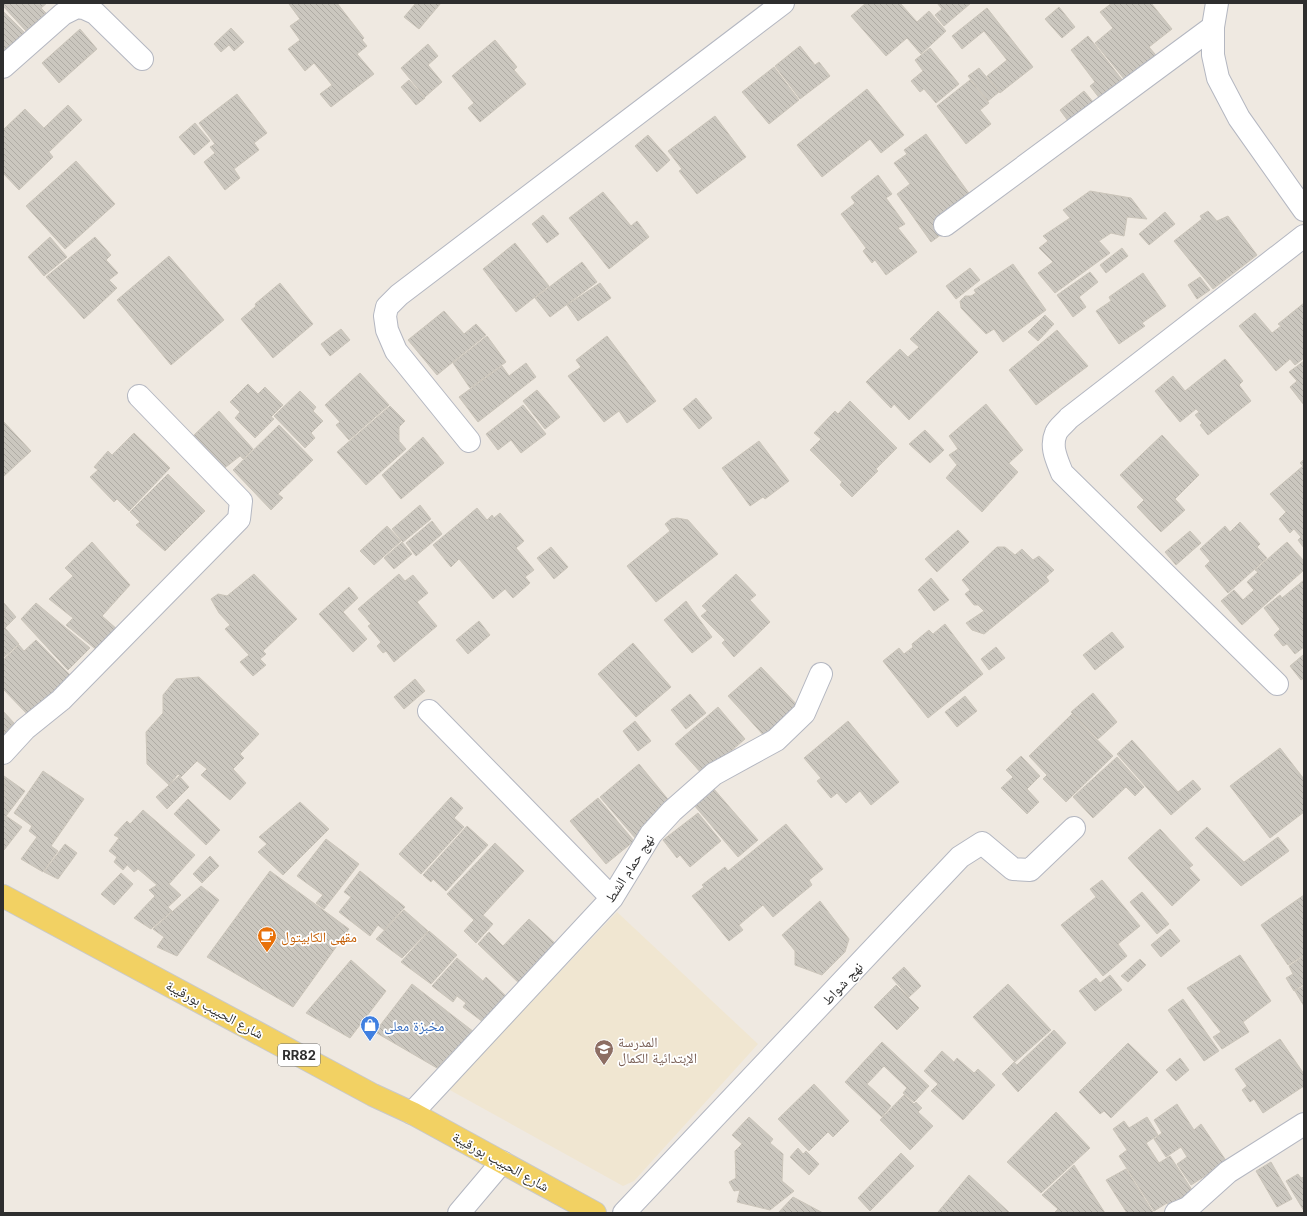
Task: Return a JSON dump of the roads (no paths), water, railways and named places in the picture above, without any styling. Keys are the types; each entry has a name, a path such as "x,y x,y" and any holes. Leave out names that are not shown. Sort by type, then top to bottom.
{"main road":[{"name":"شارع الحبيب بورقيبة","path":"3,896 373,1095 412,1113 596,1213"}],"street":[{"path":"469,440 396,351 387,330 385,316 387,307 399,295 782,3"},
{"path":"1218,3 1213,27 1213,55 1218,78 1240,118 1304,210"},
{"path":"3,67 63,14 77,7 84,8 95,13 142,59"},
{"path":"944,225 1213,27"},
{"path":"1277,684 1062,473 1055,457 1053,445 1056,432 1069,418 1304,236"},
{"path":"3,753 24,729 61,700 239,519 241,501 139,396"},
{"name":"نهج حمام الشط","path":"412,1113 612,898 651,834 672,811 714,774 776,740 804,713 821,674"},
{"path":"429,711 612,898"},
{"name":"نهج شواط","path":"624,1213 960,857 982,843 1013,870 1030,870 1074,828"},
{"path":"1176,1213 1188,1208 1228,1172 1304,1124"},
{"path":"459,1213 502,1162"}],"place":[{"name":"مقهى الكابيتول","path":"267,953"},
{"name":"مخبزة معلى","path":"370,1042"},
{"name":"المدرسة الإبتدائية الكمال","path":"604,1066"}]}
